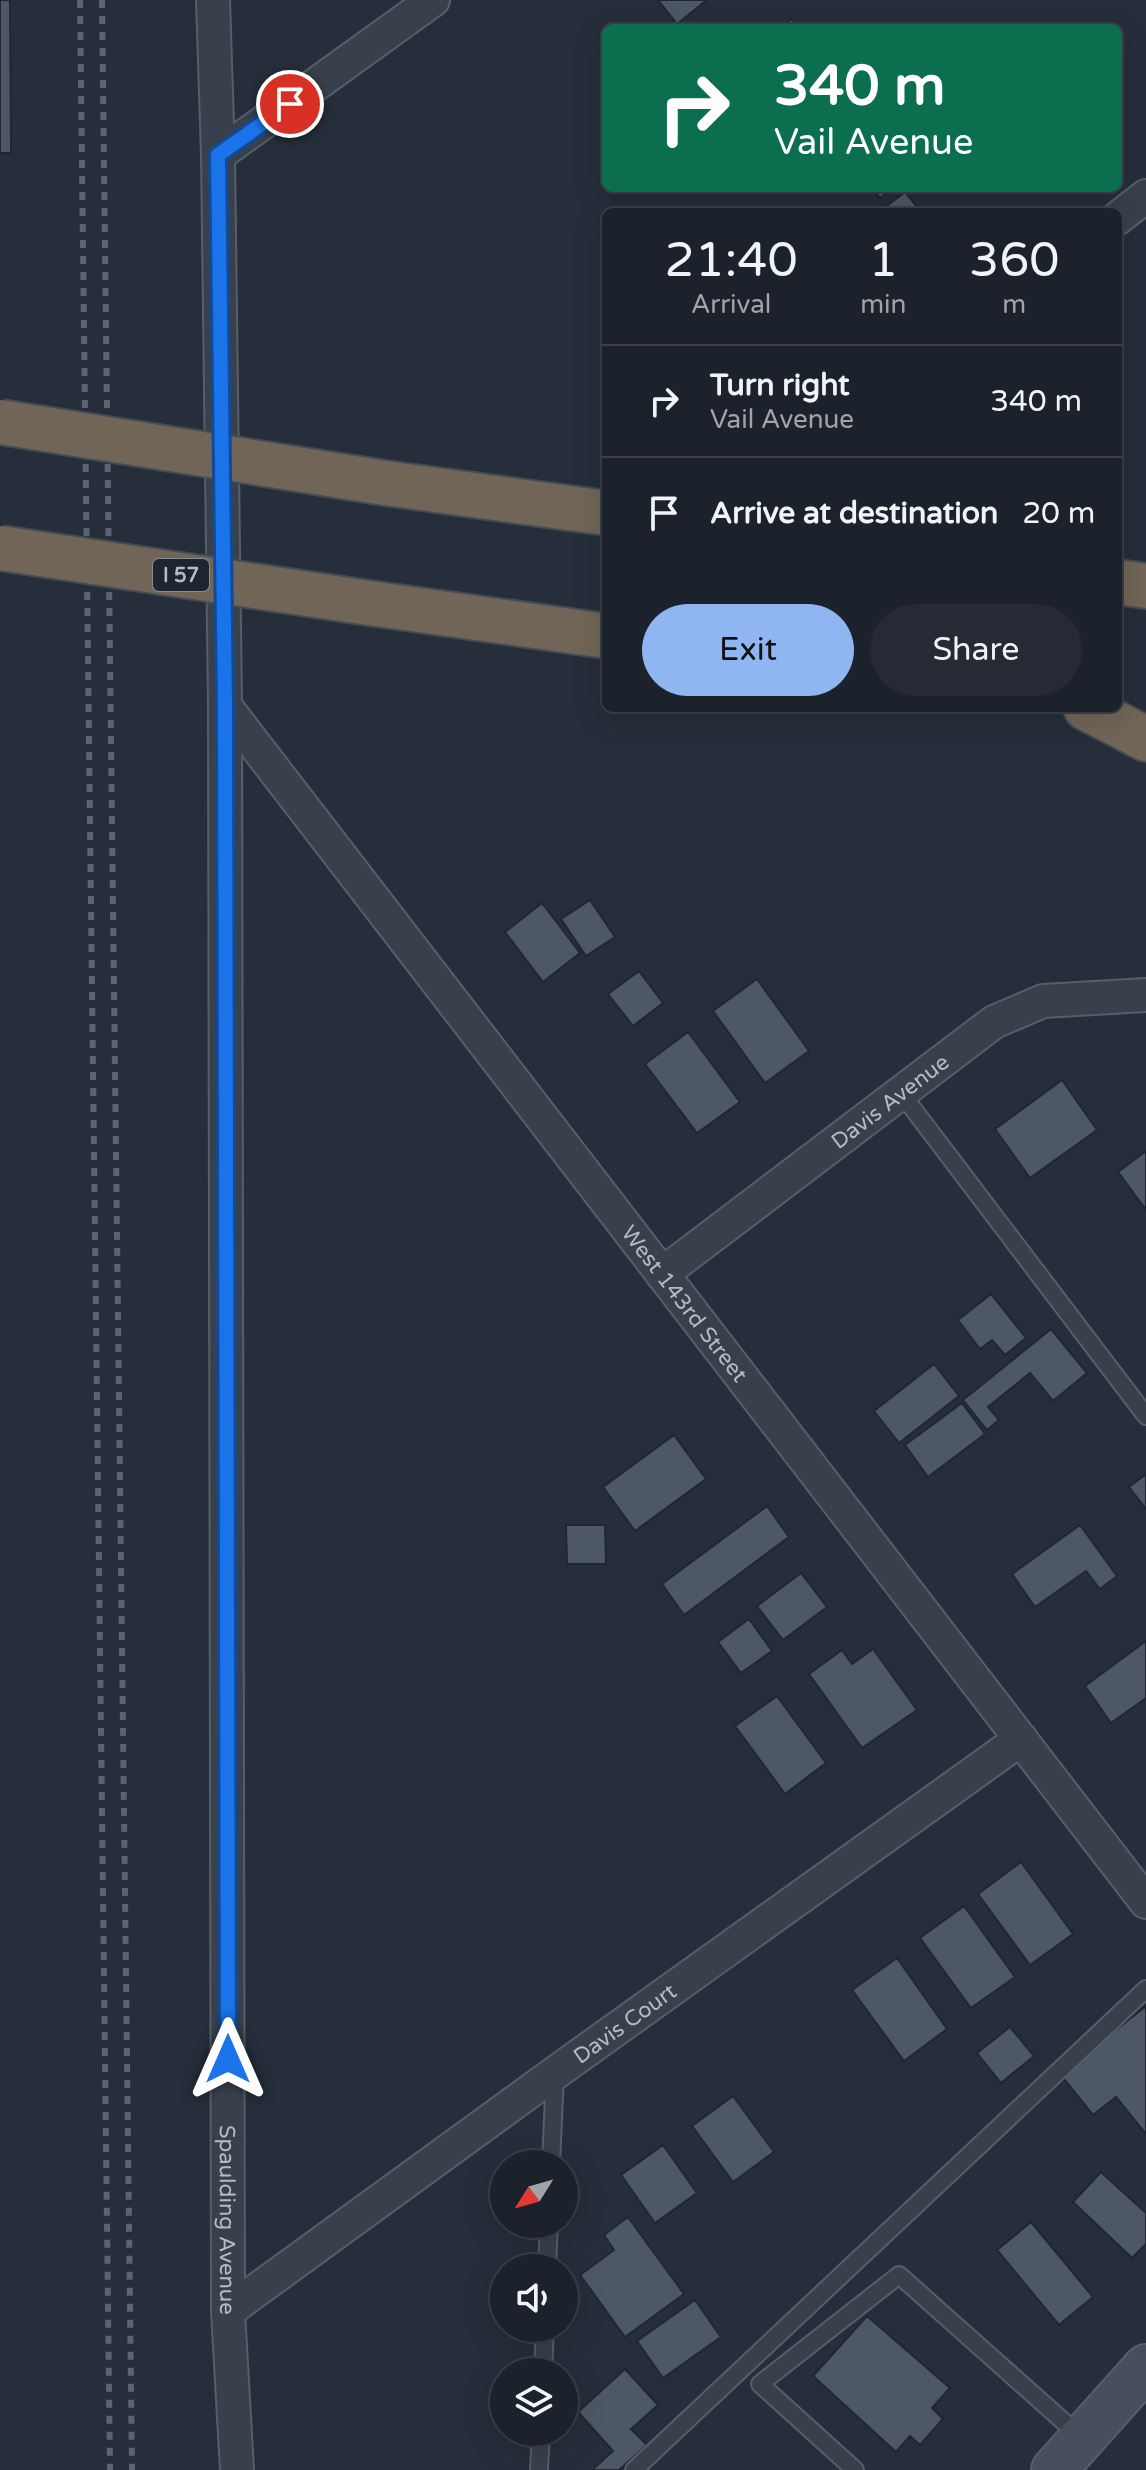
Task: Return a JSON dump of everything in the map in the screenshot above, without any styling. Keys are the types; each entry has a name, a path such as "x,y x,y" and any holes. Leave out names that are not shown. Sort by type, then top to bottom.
{"highway":[{"path":"0,422 385,483 602,512"},
{"name":"I 57","path":"0,548 602,635"},
{"path":"1122,583 1146,586"},
{"path":"1122,707 1146,710"},
{"path":"1094,712 1146,739"}],"main road":[{"path":"1054,2470 1146,2367"}],"street":[{"name":"Spaulding Avenue","path":"213,0 225,706 228,2311 237,2470"},
{"path":"218,155 433,0"},
{"path":"1122,215 1146,196"},
{"name":"West 143rd Street","path":"225,706 1146,1902"},
{"name":"Davis Avenue","path":"662,1274 994,1022 1043,1001 1146,995"},
{"name":"Davis Court","path":"228,2311 1021,1739"}],"lane":[{"path":"901,1093 1146,1416"},
{"path":"634,2470 1146,1989"},
{"path":"552,2150 555,2073"},
{"path":"855,2470 760,2384 899,2275 1082,2438"},
{"path":"539,2470 540,2446"}],"building":[{"path":"0,0 10,0 11,153 0,153"},
{"path":"658,0 707,0 677,24"},
{"path":"905,192 918,208 884,208"},
{"path":"590,900 615,937 586,956 561,919"},
{"path":"542,903 580,953 543,982 505,932"},
{"path":"639,971 663,1003 633,1026 608,994"},
{"path":"757,979 809,1051 765,1083 713,1011"},
{"path":"688,1032 740,1102 697,1133 645,1064"},
{"path":"1062,1080 1097,1130 1030,1178 995,1129"},
{"path":"1146,1151 1146,1210 1118,1172"},
{"path":"991,1294 1026,1338 1005,1355 992,1340 980,1349 958,1320"},
{"path":"1051,1329 1087,1373 1053,1401 1030,1373 988,1407 999,1420 987,1430 963,1400"},
{"path":"934,1364 959,1396 899,1443 874,1411"},
{"path":"962,1403 985,1434 928,1477 905,1445"},
{"path":"674,1435 706,1479 635,1531 603,1487"},
{"path":"1146,1474 1146,1509 1129,1487"},
{"path":"767,1506 789,1537 684,1615 662,1584"},
{"path":"566,1525 605,1525 606,1564 567,1564"},
{"path":"1080,1525 1117,1576 1100,1589 1086,1571 1035,1607 1012,1574"},
{"path":"801,1573 827,1607 783,1640 757,1606"},
{"path":"749,1619 772,1651 741,1673 718,1642"},
{"path":"1146,1641 1146,1698 1111,1723 1085,1686"},
{"path":"873,1649 917,1710 862,1748 809,1674 842,1650 852,1664"},
{"path":"777,1696 826,1763 785,1794 735,1726"},
{"path":"1021,1862 1073,1934 1030,1965 978,1894"},
{"path":"964,1906 1015,1977 971,2008 920,1938"},
{"path":"897,1958 947,2029 904,2061 852,1990"},
{"path":"1146,2006 1146,2134 1116,2097 1093,2115 1060,2074"},
{"path":"1010,2027 1034,2056 1001,2083 977,2053"},
{"path":"733,2096 774,2152 733,2182 692,2126"},
{"path":"663,2145 697,2193 655,2223 621,2175"},
{"path":"1101,2172 1146,2213 1146,2244 1132,2258 1073,2202"},
{"path":"628,2217 684,2294 625,2337 580,2275 614,2250 604,2235"},
{"path":"1031,2222 1093,2297 1059,2325 997,2250"},
{"path":"695,2300 721,2337 663,2378 637,2341"},
{"path":"867,2316 950,2388 932,2408 943,2419 920,2445 910,2436 896,2452 813,2376"},
{"path":"625,2369 658,2405 631,2429 647,2445 619,2470 592,2470 613,2451 578,2412"}],"railway":[{"path":"80,0 110,2470"},
{"path":"102,0 132,2470"}],"route":[{"path":"228,2059 225,706 218,155 290,104"}]}
